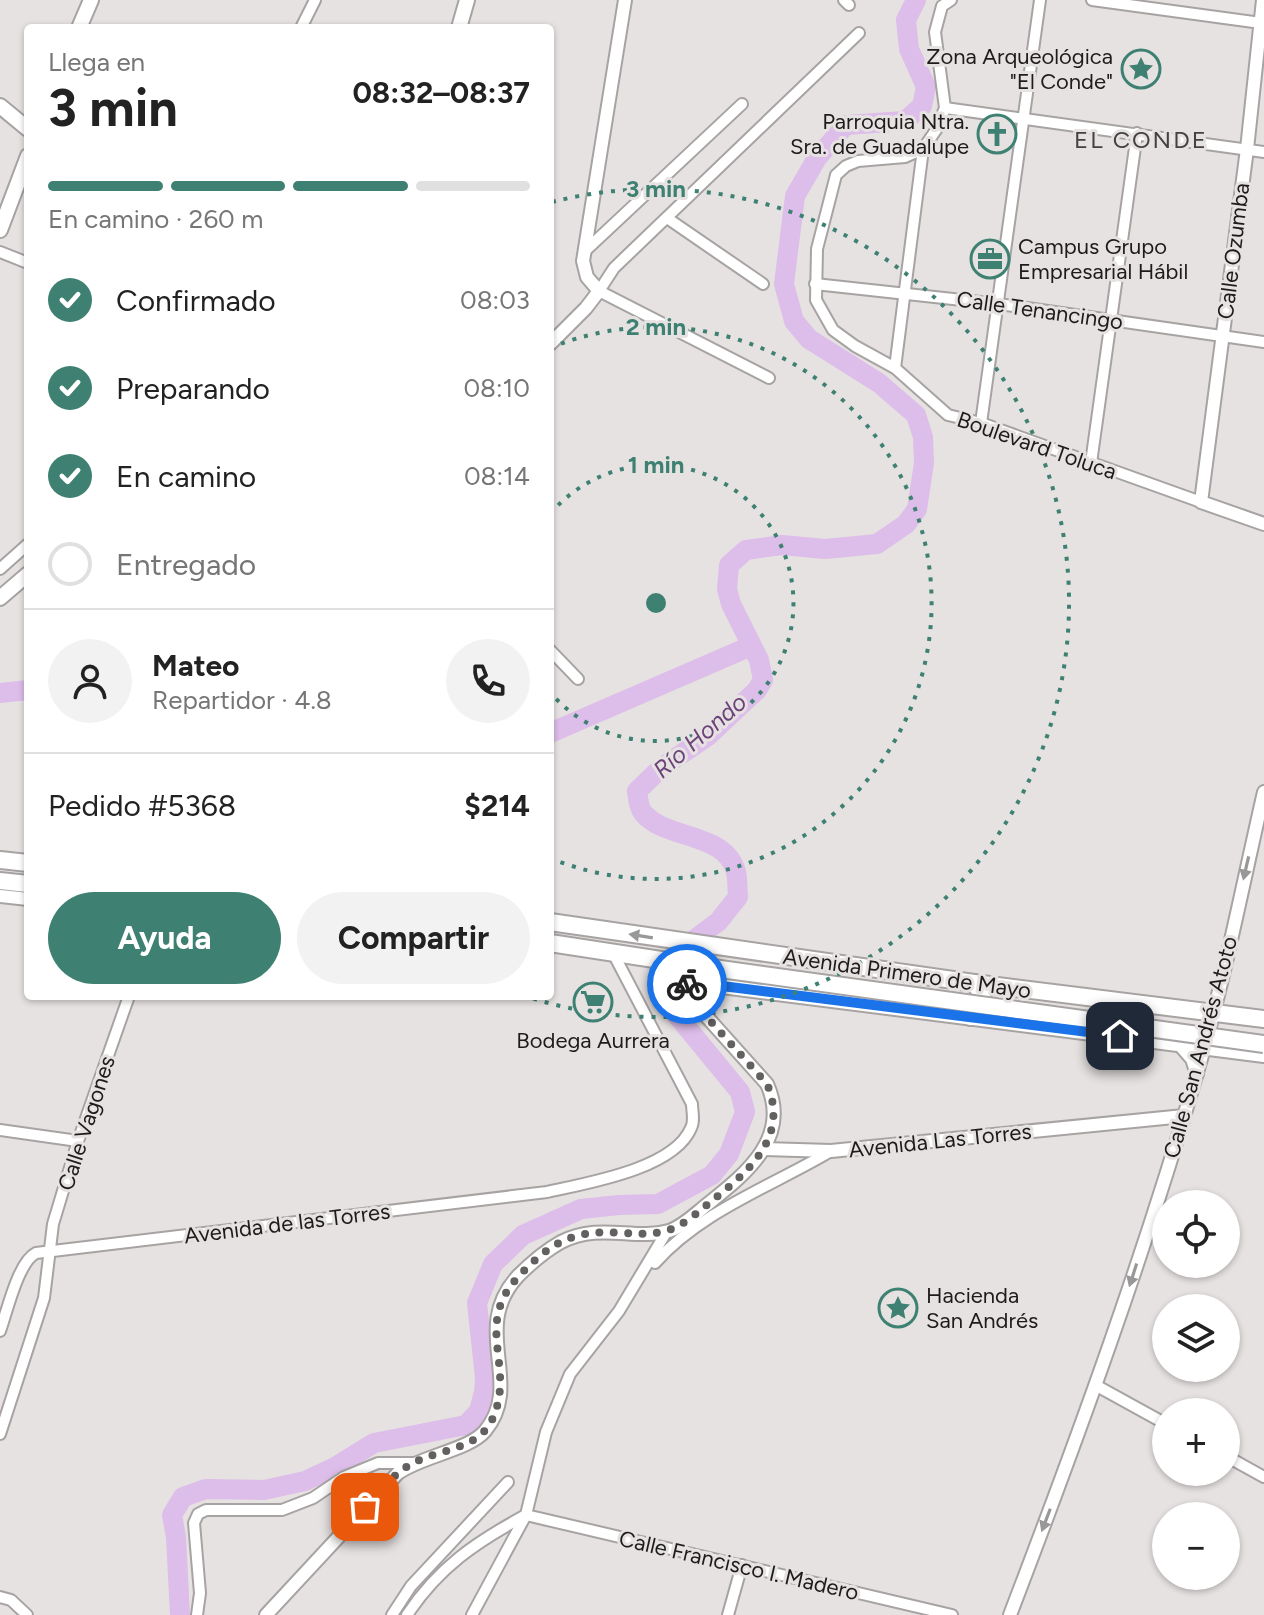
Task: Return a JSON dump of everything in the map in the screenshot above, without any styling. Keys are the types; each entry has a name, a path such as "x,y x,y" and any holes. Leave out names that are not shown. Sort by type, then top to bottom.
{"highway":[{"path":"0,860 24,863"},
{"path":"0,881 24,884"},
{"name":"Avenida Primero de Mayo","path":"554,923 974,983 1264,1019"},
{"name":"Avenida Primero de Mayo","path":"554,947 1264,1044"},
{"path":"971,1017 982,1009 984,1002 974,983"}],"main road":[{"path":"81,24 91,0"},
{"path":"460,24 467,0"},
{"path":"0,106 24,126"},
{"path":"0,230 24,167"},
{"path":"0,598 24,577"},
{"name":"Avenida Primero de Mayo","path":"659,960 685,977 722,986 1264,1055"}],"street":[{"path":"303,24 315,0"},
{"path":"625,0 583,261 587,277 599,291 769,378"},
{"path":"895,368 923,149 945,108 935,32 942,6 951,0"},
{"path":"981,423 1040,0"},
{"path":"1092,0 1261,23"},
{"name":"Calle Ozumba","path":"1201,502 1263,0"},
{"path":"554,340 586,308 614,268 859,33"},
{"path":"585,251 742,104"},
{"path":"945,108 1264,152"},
{"path":"1091,463 1137,133"},
{"path":"815,284 817,249 836,175 858,161 905,157 923,149"},
{"path":"667,218 763,284"},
{"path":"0,252 24,261"},
{"name":"Calle Tenancingo","path":"815,284 999,304 1264,342"},
{"name":"Boulevard Toluca","path":"815,284 816,300 833,330 895,368 948,415 981,423 1264,524"},
{"path":"0,569 24,548"},
{"path":"554,654 578,679"},
{"name":"Calle San Andrés Atoto","path":"1010,1615 1097,1386 1197,1074 1264,792"},
{"path":"0,896 24,899"},
{"name":"Avenida de las Torres","path":"0,1331 29,1257 547,1192 597,1181 658,1160 683,1143 693,1125 692,1104 613,953"},
{"path":"272,1613 384,1487 413,1463 474,1440 484,1432 492,1420 500,1395 495,1328 497,1312 510,1285 530,1264 561,1242 579,1235 598,1231 667,1231 683,1224 749,1169 764,1149 775,1114 774,1099 767,1084 697,1006 685,977"},
{"name":"Calle Vagones","path":"0,1434 44,1298 53,1224 78,1141 128,1000"},
{"path":"1179,1044 1192,1059 1197,1074"},
{"name":"Avenida Las Torres","path":"641,1279 687,1234 756,1189 791,1174 831,1151 1184,1116"},
{"path":"0,1130 78,1141"},
{"path":"764,1149 831,1151"},
{"path":"472,1615 526,1515 546,1432 570,1374 641,1279 667,1231"},
{"path":"1097,1386 1152,1416"},
{"path":"197,1615 200,1593 194,1523 198,1514 206,1510 282,1510 313,1498 344,1477 378,1463 413,1463"},
{"path":"1240,1464 1264,1477"},
{"path":"392,1615 411,1586 508,1482"},
{"path":"407,1615 423,1592 466,1550 526,1515"},
{"name":"Calle Francisco I. Madero","path":"526,1515 952,1615"},
{"path":"728,1615 742,1565"},
{"path":"411,1586 423,1592"},
{"path":"0,1597 11,1600 27,1615"}],"waterway":[{"name":"Río Hondo","path":"695,939 718,922 738,897 736,872 721,850 654,822 642,812 637,791 661,768 708,736 757,690 763,680 759,660 731,604 727,589 729,565 746,550 782,545 825,549 877,544 906,524 917,509 924,463 923,437 916,415 879,383 809,339 794,321 784,284 795,196 817,158 846,125 905,121 922,106 926,87 909,49 906,20 916,0"},
{"path":"554,731 751,646"},
{"path":"0,693 24,690"},
{"name":"Río Hondo","path":"180,1615 172,1515 183,1497 206,1489 264,1490 305,1481 374,1443 466,1425 479,1411 484,1392 477,1303 493,1264 523,1235 581,1209 658,1204 712,1175 729,1154 745,1112 740,1092 675,1013 667,993"}],"way so far":[{"path":"365,1507 398,1473 413,1463 456,1448 484,1432 492,1420 500,1395 495,1328 497,1312 510,1285 530,1264 561,1242 579,1235 598,1231 667,1231 683,1224 749,1169 764,1149 775,1114 774,1099 767,1084 697,1006 687,984"}],"place":[{"name":"Zona Arqueológica \"El Conde\"","path":"1141,69"},
{"name":"Parroquia Ntra. Sra. de Guadalupe","path":"997,134"},
{"name":"Campus Grupo Empresarial Hábil","path":"990,259"},
{"name":"Bodega Aurrera","path":"593,1002"},
{"name":"Hacienda San Andrés","path":"898,1308"}],"district":[{"name":"EL CONDE","path":"1141,140"}],"route":[{"path":"687,984 685,977 722,986 1120,1036"}]}
